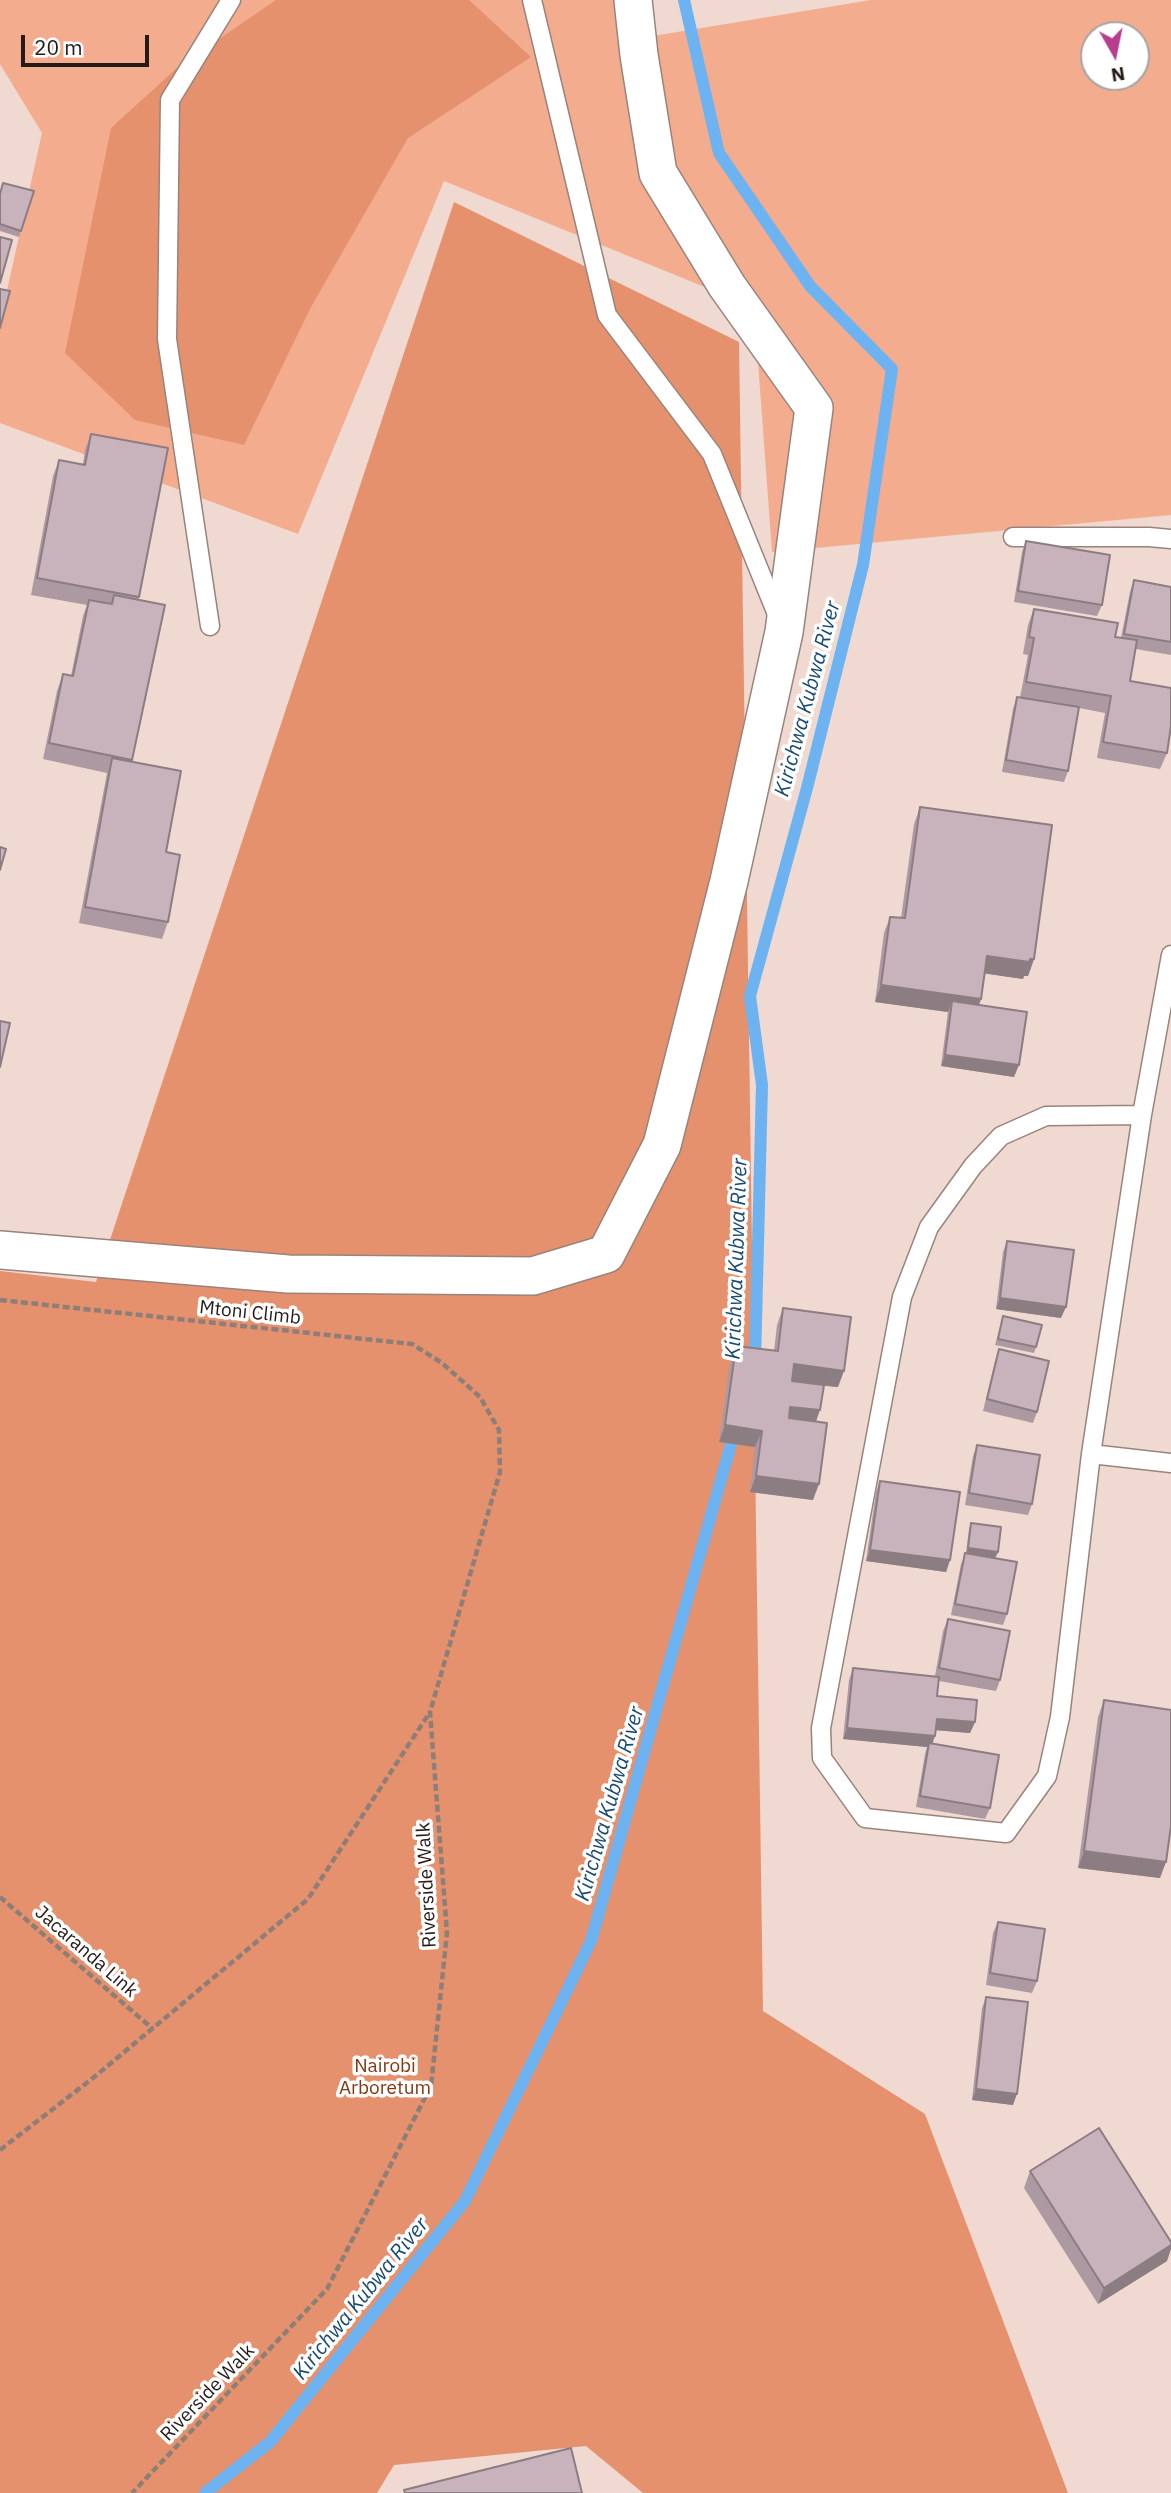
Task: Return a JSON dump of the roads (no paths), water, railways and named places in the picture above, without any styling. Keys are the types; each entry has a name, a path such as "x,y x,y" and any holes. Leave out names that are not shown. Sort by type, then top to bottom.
{"street":[{"path":"0,1250 288,1275 533,1276 606,1254 662,1145 729,881 784,632 814,408 727,286 658,173 633,0"}],"lane":[{"path":"210,626 167,339 170,100 231,0"},
{"path":"532,0 607,315 712,454 784,632"},
{"path":"1013,537 1149,537 1171,540"},
{"path":"1142,1115 1046,1116 1001,1136 973,1166 929,1227 902,1297 821,1728 822,1758 865,1818 1006,1833 1047,1776 1060,1717 1091,1454 1142,1115 1171,955"},
{"path":"1091,1454 1171,1462"}],"waterway":[{"name":"Kirichwa Kubwa River","path":"684,0 719,153 810,286 892,369 863,565 807,788 750,996 762,1085 755,1362"},
{"name":"Kirichwa Kubwa River","path":"205,2493 270,2442 465,2201 591,1941 735,1430"}],"park label":[{"name":"Nairobi Arboretum","path":"385,2078"}]}
